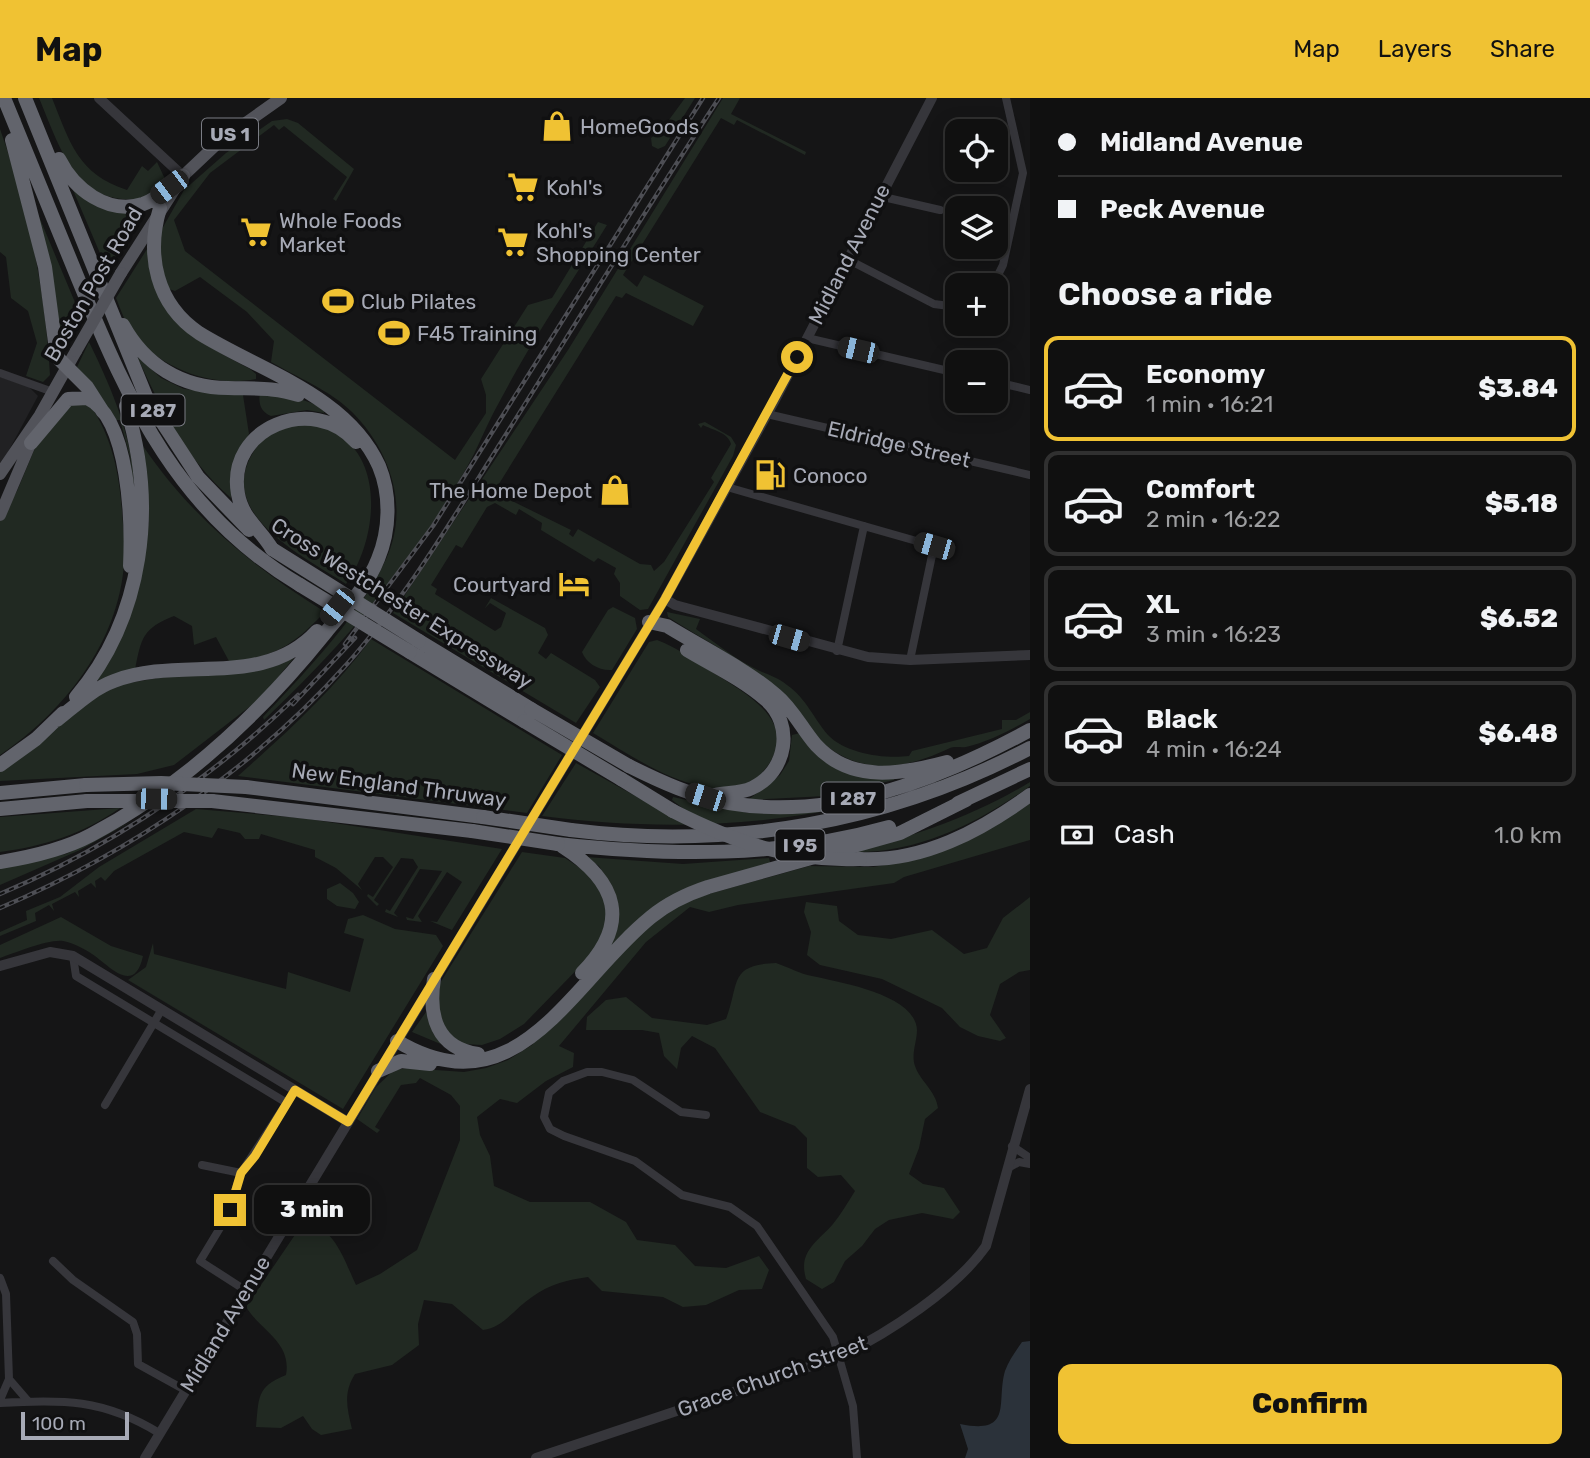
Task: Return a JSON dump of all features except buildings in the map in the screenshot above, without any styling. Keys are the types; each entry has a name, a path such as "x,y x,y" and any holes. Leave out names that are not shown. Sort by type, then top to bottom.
{"highway":[{"name":"Cross Westchester Expressway","path":"2,98 112,362 149,435 188,489 243,545 300,586 414,646"},
{"path":"2,98 39,241 57,356 93,395 121,455 128,497 130,569 122,615"},
{"name":"Cross Westchester Expressway","path":"25,98 136,375 160,423 215,497 272,549 414,646 527,715 673,811 726,837 765,850 812,859 902,858 939,846 987,824 1030,795"},
{"path":"46,150 58,159 70,180 83,191 111,204 143,204 183,176"},
{"path":"0,860 51,851 88,837 228,738 285,683 365,583 378,560 386,534 385,485 380,467 365,442 337,413 315,397 209,340 177,314 163,292 154,264 153,242 160,208"},
{"path":"83,241 129,335 166,373 205,386 290,392 337,413"},
{"path":"57,720 103,660 122,615 139,560 144,497 136,442 112,362"},
{"path":"31,443 68,399 87,398 103,412"},
{"path":"0,765 96,690 114,681 135,676 258,665 288,655 312,636 360,576 372,554 378,533 379,500 371,468 354,440 339,427 313,418 285,420 261,433 245,452 238,477 240,503 249,520 272,549"},
{"path":"649,622 667,626 759,682 782,701 823,752 857,770 898,773 994,750"},
{"path":"649,622 658,632 764,698 780,718 783,749 772,773 746,791 705,797"},
{"name":"Cross Westchester Expressway","path":"527,715 667,785 705,797 771,807 822,805 915,782 994,750 1030,730"},
{"name":"New England Thruway","path":"0,793 86,785 161,783 246,787 571,830 685,837 808,826 911,801 983,772 1030,748"},
{"name":"New England Thruway","path":"0,809 87,801 212,801 472,831 558,844 663,853 775,849 887,828 966,800 1030,769"},
{"path":"399,1037 437,1060 478,1058 509,1052 527,1042 644,923 678,899 708,887 900,833 966,800"},
{"path":"378,1071 401,1061 455,1066 478,1058 526,1030 592,963 608,940 612,914 607,888 591,866 558,844"},
{"path":"434,979 431,1005 439,1032 458,1049 478,1058"}],"main road":[{"name":"Boston Post Road","path":"0,474 40,415 121,273 160,208 183,176 214,146 281,98"},
{"name":"Boston Post Road","path":"0,515 40,415"}],"street":[{"path":"99,98 183,176"},
{"name":"Midland Avenue","path":"145,1458 665,599 767,414 932,98"},
{"path":"999,273 1023,173 1006,98"},
{"path":"879,196 940,210"},
{"path":"846,259 934,304 945,305"},
{"path":"807,338 945,370"},
{"path":"0,373 52,392"},
{"path":"1008,385 1030,390"},
{"name":"Eldridge Street","path":"767,414 1030,475"},
{"path":"727,487 934,546 910,660"},
{"path":"837,651 864,526"},
{"path":"665,599 675,605 837,651 910,660 1030,655"},
{"path":"0,967 50,952 72,956 348,1122"},
{"path":"72,956 76,976 287,1103"},
{"path":"105,1105 162,1009"},
{"path":"706,1115 681,1112 633,1080 602,1072 587,1072 563,1082 549,1093 544,1117 550,1129 635,1161 682,1195 730,1207 757,1226 806,1293 833,1337 841,1356 853,1406 857,1458"},
{"name":"Grace Church Street","path":"536,1458 841,1356 882,1336 904,1320 981,1253 993,1230 1012,1146 1030,1089"},
{"path":"245,1290 200,1261 230,1210 241,1173 295,1090"},
{"path":"1012,1146 1030,1158"},
{"path":"1008,1168 1019,1162 1030,1164"},
{"path":"202,1165 241,1173"},
{"path":"53,1261 72,1280 133,1322 137,1334 138,1364 185,1390"},
{"path":"0,1278 6,1294 9,1379 0,1401 89,1402 132,1418 159,1433"},
{"path":"9,1379 28,1401"}],"shaded area":[{"path":"39,98 52,98 78,155 86,166 110,183 127,190 142,166 148,171 157,162 165,179 152,197 127,199 106,196 90,187 76,174 65,157"},
{"path":"685,98 695,98 665,146 658,149 652,146 651,138 663,128"},
{"path":"723,98 740,98 731,114 806,152 805,155 737,120 734,125 721,118 623,275 637,287 644,275 704,306 693,326 626,293 622,298 616,296 497,487 504,491 502,496 571,530 569,534 573,537 578,529 640,564 651,565 654,571 664,562 714,482 711,478 731,444 723,434 703,425 701,428 698,424 705,422 731,437 736,445 733,456 648,609 640,610 620,596 620,583 614,574 616,568 598,558 594,562 541,530 542,523 519,509 516,515 495,503 487,507 462,548 456,545 431,585 437,589 435,594 495,631 501,627 506,613 490,603 485,608 491,598 545,628 548,635 538,653 546,659 551,653 595,680 600,687 576,723 393,613 568,350"},
{"path":"287,119 298,123 354,169 336,201 333,199 347,177 284,126 279,130 274,125 210,173 174,220 185,251 455,460 486,413 486,395 481,379 528,305 552,298 598,222 607,225 527,353 453,491 406,562 353,628 264,720 263,717 355,612 383,565 396,525 390,473 375,440 352,412 334,397 271,362 274,341 247,312 200,277 175,291 169,289 163,279 158,236 184,190 226,153 272,121"},
{"path":"0,129 27,220 40,281 50,375 43,382 26,376 37,343 28,311 11,298 6,257 0,252"},
{"path":"73,190 141,207 108,272"},
{"path":"35,207 82,319 66,346 62,346"},
{"path":"149,246 148,260 153,279 170,314 206,345 250,369 256,374 256,379 222,381 188,372 157,356 133,333 116,298"},
{"path":"89,342 107,380 127,438 134,479 135,500 130,457 120,420 112,420 77,367"},
{"path":"137,356 161,378 184,389 243,395 249,434 233,462 231,498 201,467 176,432"},
{"path":"0,377 29,387 38,396 0,467"},
{"path":"260,393 302,400 325,409 324,413 307,410 271,416 261,407"},
{"path":"67,403 90,405 104,430 113,455 121,497 125,543 120,593 99,648 84,673 46,718 0,755 0,521 17,491 35,448"},
{"path":"308,422 331,430 351,445 362,462 369,482 369,525 364,547 346,584 287,546 269,531 254,513 245,494 245,474 259,444 277,429"},
{"path":"143,446 182,496 225,539 273,577 325,612 283,647 230,663 216,637 194,645 192,626 174,616 156,625 145,636 135,670 95,681 149,522"},
{"path":"613,607 635,618 637,629 612,670 607,670 590,663 582,652 608,610"},
{"path":"667,612 700,619 696,629 743,662 794,690 828,735 855,751 878,756 909,756 912,751 1002,729 1002,720 1016,720 1030,712 1030,719 983,742 966,747 952,747 912,762 876,766 859,763 825,745 773,687 756,673 668,617"},
{"path":"371,639 562,755 527,813 238,776 325,694"},
{"path":"657,640 678,650 742,691 767,714 775,727 777,741 773,757 755,779 742,786 727,789 688,783 646,764 593,733 649,642"},
{"path":"297,654 261,698 174,765 137,774 0,781 0,770 106,687"},
{"path":"800,733 820,754 894,777 894,780 826,796 748,800 780,775 789,761 792,735"},
{"path":"576,763 655,807 684,809 672,800 673,797 748,813 783,813 865,803 784,818 704,824 664,825 542,816"},
{"path":"1030,782 1030,786 989,813 944,834 897,848 848,852 942,824 987,805"},
{"path":"1030,803 1030,840 904,877 894,883 738,905 709,912 690,907 646,942 559,1046 574,1053 573,1067 546,1081 517,1103 500,1099 477,1117 480,1135 490,1156 494,1186 530,1202 590,1202 626,1222 637,1240 675,1245 695,1266 726,1268 759,1256 769,1270 762,1289 739,1290 706,1305 683,1307 663,1297 602,1291 588,1277 545,1289 497,1325 483,1330 452,1304 424,1300 418,1324 419,1345 392,1365 355,1374 351,1381 347,1394 352,1429 321,1435 312,1429 303,1416 281,1428 256,1427 261,1395 269,1384 286,1375 287,1364 280,1345 246,1307 303,1223 314,1225 330,1236 356,1285 380,1274 417,1250 460,1140 460,1106 451,1095 420,1078 416,1083 401,1085 375,1127 380,1130 377,1133 357,1119 376,1087 394,1070 407,1068 464,1072 508,1060 532,1045 645,929 676,907 698,897 809,866 873,867 919,859 947,848"},
{"path":"120,808 63,838 0,852 0,817"},
{"path":"196,809 302,818 502,849 452,930 430,921 437,922 462,882 447,872 418,916 422,922 407,920 406,917 413,919 442,871 420,869 394,913 398,917 385,912 386,909 390,911 418,867 413,859 401,858 374,900 379,904 377,906 367,896 368,894 373,897 393,867 383,857 375,857 358,884 362,890 336,868 315,857 315,850 261,834 259,839 245,839 240,833 218,828 212,838 184,832 114,871 105,881 101,877 95,881 96,888 91,883 78,891 79,897 75,892 52,904 54,911 49,905 35,913 36,921 0,936 0,932 27,920 26,911 60,897 99,867"},
{"path":"132,821 80,850 0,885 0,867 66,854"},
{"path":"522,852 565,858 595,878 607,908 606,930 596,950 524,1024 500,1039 482,1045 463,1044 446,1033 437,1009 440,983"},
{"path":"586,857 683,864 769,858 771,866 693,886 600,960 613,889 599,866"},
{"path":"340,883 353,893 359,902 355,909 337,906 327,899 327,889"},
{"path":"1030,897 1030,970 1019,972 1000,984 990,1015 1006,1038 1000,1041 978,1036 960,1027 942,1008 882,979 820,965 807,955 811,932 804,912 806,902 837,906 839,921 858,935 891,939 932,930 964,954 987,948 1003,918"},
{"path":"363,915 395,929 436,935 443,946 343,1109 128,980 146,967 153,943 154,954 286,989 288,972 350,992 364,939 344,933 348,919"},
{"path":"61,917 111,946 143,956 139,968 127,976 120,974 86,950 63,941 40,944 0,958 0,945"},
{"path":"776,963 808,975 870,991 900,1004 910,1013 917,1029 915,1066 934,1096 938,1108 925,1119 919,1148 909,1174 923,1184 944,1188 960,1212 953,1219 922,1213 889,1220 875,1229 862,1246 845,1261 834,1282 822,1289 806,1279 804,1262 810,1248 833,1224 855,1191 841,1175 818,1177 807,1168 807,1138 795,1126 760,1112 715,1048 692,1036 681,1048 677,1069 664,1056 659,1033 642,1030 586,1030 587,1017 606,1000 626,997 652,1018 707,1025 726,1019 735,986 743,972"},
{"path":"426,1012 433,1033 443,1045 412,1032"},
{"path":"1030,1341 1030,1458 965,1458 968,1449 960,1424 989,1425 996,1420 1005,1371 1022,1342"}],"railway":[{"path":"345,644 433,526 703,98"},
{"path":"0,908 96,861 187,805 271,739 347,664 391,610 430,553 719,98"},
{"path":"293,704 355,638"},
{"path":"0,894 81,855 158,808 230,755 298,695"}],"place":[{"name":"HomeGoods","path":"557,126"},
{"name":"Kohl's","path":"523,187"},
{"name":"Whole Foods Market","path":"256,232"},
{"name":"Kohl's Shopping Center","path":"513,242"},
{"name":"Club Pilates","path":"338,301"},
{"name":"F45 Training","path":"394,333"},
{"name":"Conoco","path":"770,475"},
{"name":"The Home Depot","path":"615,490"},
{"name":"Courtyard","path":"574,584"}],"route":[{"path":"230,1210 241,1173 255,1156 295,1090 348,1122 665,599 797,357"}]}
